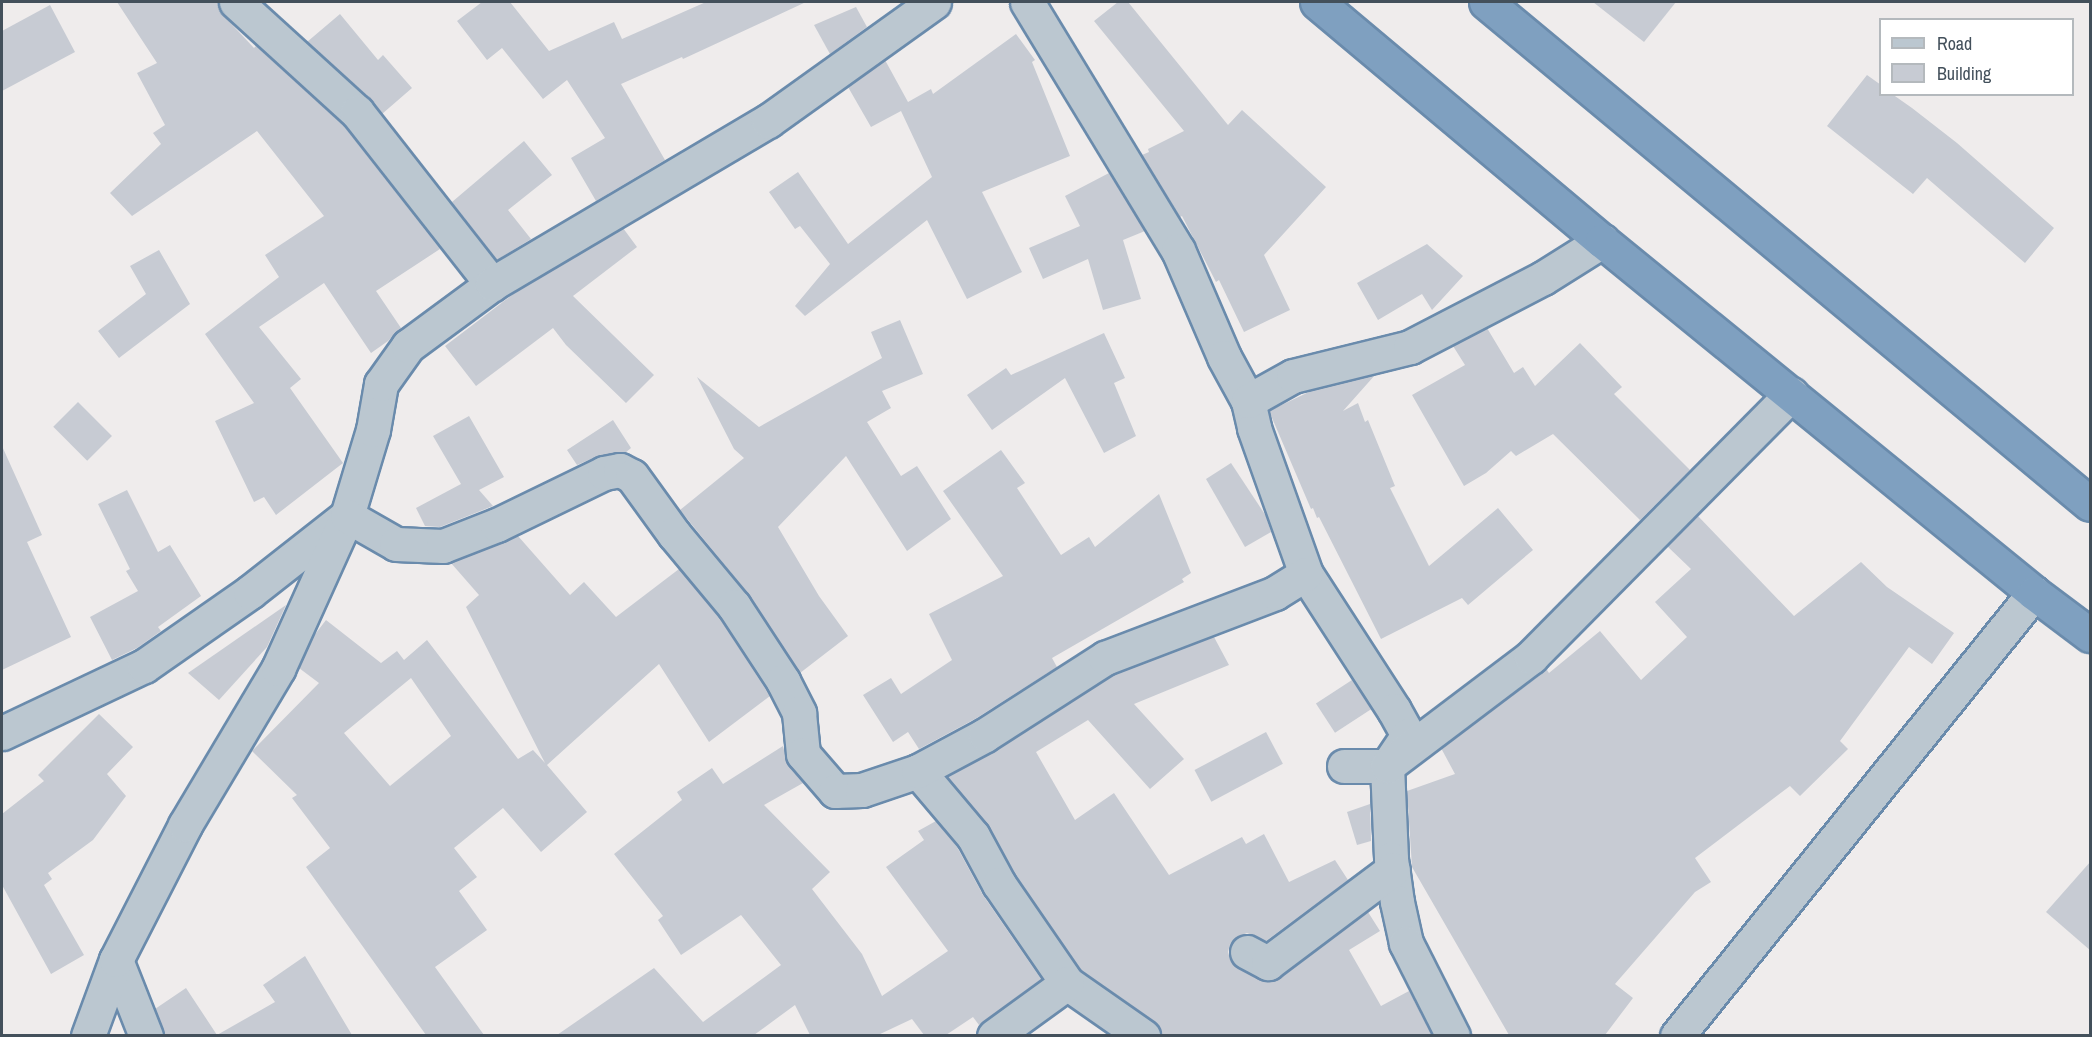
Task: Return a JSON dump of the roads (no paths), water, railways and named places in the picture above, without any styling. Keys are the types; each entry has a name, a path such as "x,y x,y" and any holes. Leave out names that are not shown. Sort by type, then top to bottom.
{"highway":[{"path":"1317,2 1602,241 2034,593 2091,635"},
{"path":"1486,2 2091,504"}],"street":[{"path":"236,2 357,112 492,284"},
{"path":"88,1035 116,960 185,825 278,669 347,516 373,430 381,384 408,346 492,284 768,121 934,2"},
{"path":"1027,2 1178,249 1224,357 1248,401 1254,428 1306,574 1394,710 1407,735 1387,766 1397,902 1406,943 1454,1035"},
{"path":"1248,401 1293,376 1410,346 1543,278 1602,241"},
{"path":"1344,766 1387,766 1531,657 1791,394"},
{"path":"347,516 396,544 442,546 497,525 604,472 620,470 632,476 674,534 734,606 783,681 799,713 803,754 835,791 862,790 918,771 985,735 1105,658 1275,593 1306,574"},
{"path":"2,733 144,666 250,592 347,516"},
{"path":"1677,1035 2034,593"},
{"path":"918,771 973,836 999,884 1067,983 1143,1035"},
{"path":"1248,952 1268,963 1393,869"},
{"path":"116,960 146,1035"},
{"path":"994,1035 1067,983"}]}
